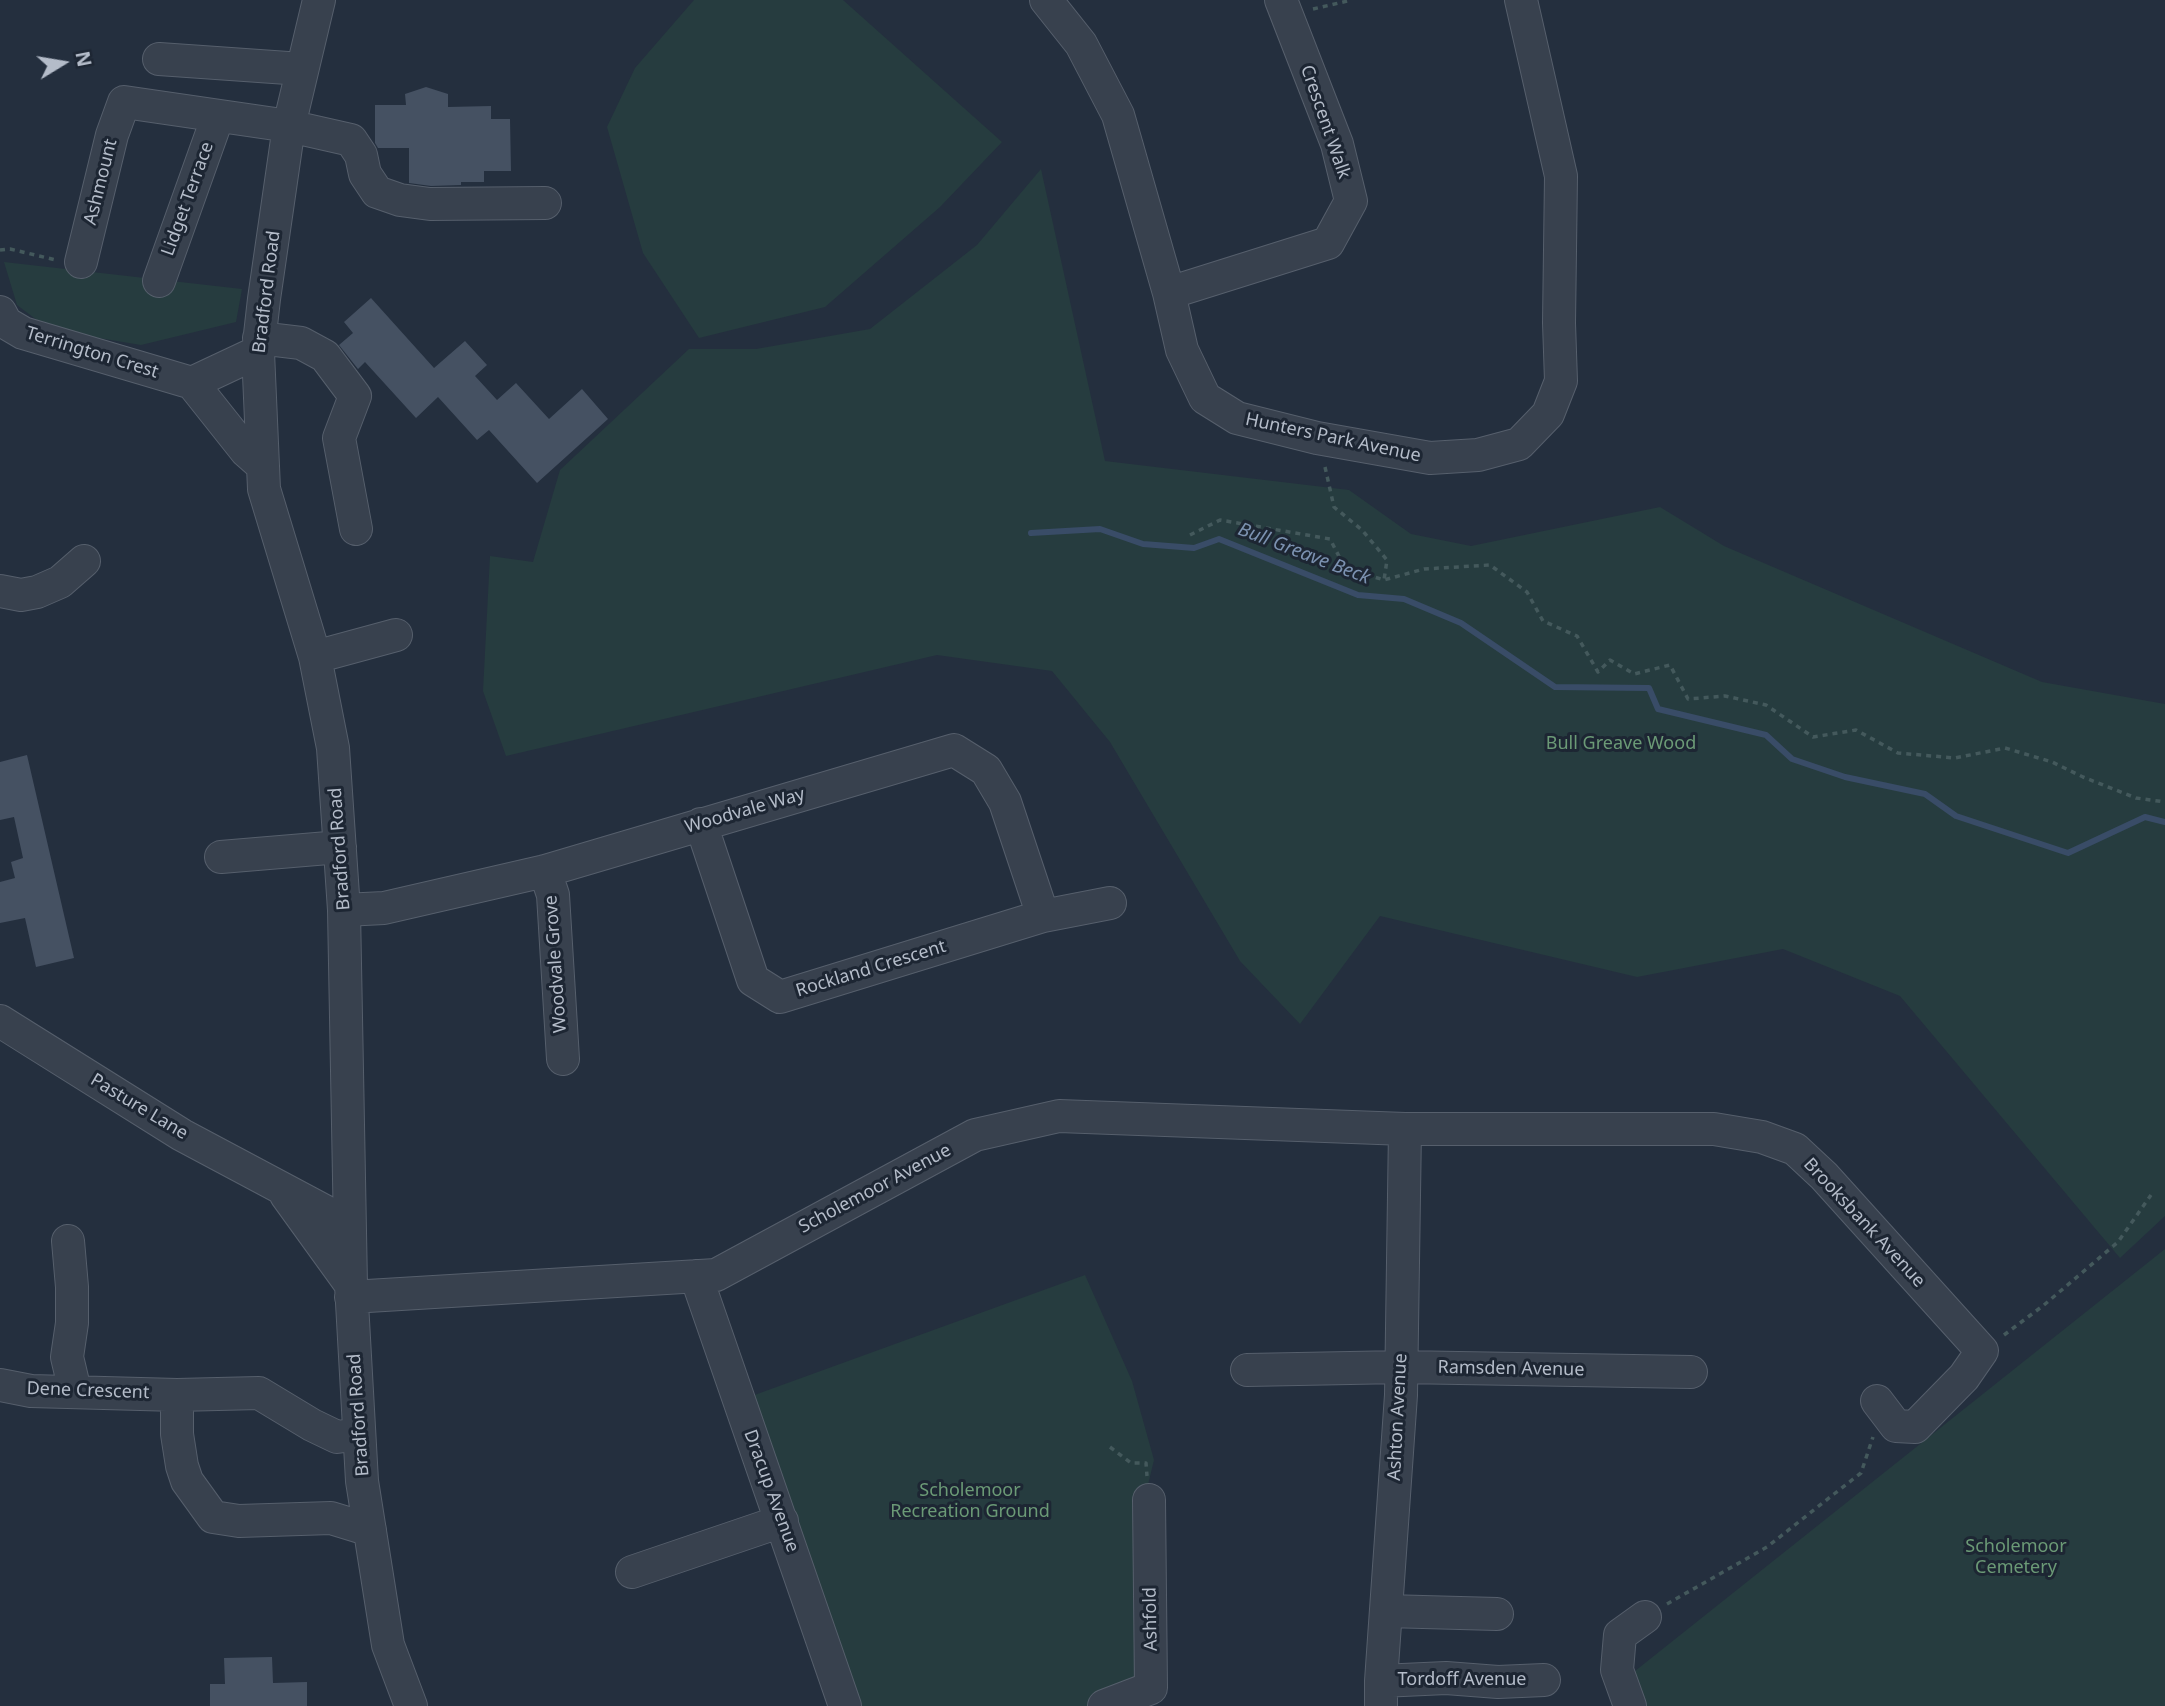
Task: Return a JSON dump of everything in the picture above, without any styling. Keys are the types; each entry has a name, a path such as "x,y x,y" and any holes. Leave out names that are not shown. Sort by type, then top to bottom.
{"street":[{"name":"Bradford Road","path":"319,0 289,126 259,345 264,489 315,657 333,748 344,910 351,1291 362,1481 388,1645 411,1706"},
{"name":"Hunters Park Avenue","path":"1046,0 1081,44 1118,116 1169,293 1182,349 1205,398 1237,418 1317,438 1430,458 1478,454 1519,444 1548,414 1561,381 1561,176 1521,0"},
{"name":"Crescent Walk","path":"1169,293 1328,243 1351,201 1337,145 1283,7"},
{"path":"159,59 302,69"},
{"name":"Lidget Terrace","path":"124,102 289,126 351,140 361,155 365,174 377,192 400,200 430,204 545,203"},
{"name":"Ashmount","path":"81,262 112,135 124,102"},
{"name":"Lidget Terrace","path":"159,281 218,117"},
{"name":"Terrington Crest","path":"2,321 23,333 192,383"},
{"path":"263,467 246,451 192,383 259,345 301,343 325,356 355,396 338,438 356,530"},
{"path":"0,591 21,595 37,592 60,582 83,561"},
{"path":"315,657 396,635"},
{"name":"Woodvale Way","path":"344,910 384,908 545,871 954,750 986,769 1005,802 1043,916"},
{"name":"Rockland Crescent","path":"701,824 752,980 780,997 1043,916 1110,903"},
{"path":"221,857 340,847"},
{"name":"Woodvale Grove","path":"545,871 553,895 563,1059"},
{"name":"Pasture Lane","path":"0,1021 182,1135 349,1224"},
{"name":"Scholemoor Avenue","path":"351,1291 716,1275 975,1135 1059,1116 1405,1129"},
{"name":"Brooksbank Avenue","path":"1405,1129 1714,1129 1762,1137 1795,1149 1824,1177 1982,1352"},
{"name":"Ashton Avenue","path":"1381,1693 1401,1395 1405,1129"},
{"name":"Pasture Lane","path":"281,1188 351,1291"},
{"path":"68,1241 72,1324 68,1357 75,1391"},
{"name":"Dracup Avenue","path":"696,1276 845,1706"},
{"path":"1886,1413 1915,1427 1964,1377 1982,1352"},
{"name":"Ramsden Avenue","path":"1247,1370 1401,1367 1691,1372"},
{"name":"Dene Crescent","path":"0,1385 31,1391 177,1395 259,1393 337,1437 359,1434"},
{"path":"177,1395 177,1434 181,1466 187,1481 213,1517 250,1521 331,1518 370,1530"},
{"name":"Ashfold","path":"1104,1706 1151,1688 1149,1500"},
{"path":"632,1572 782,1521"},
{"path":"1386,1611 1497,1614"},
{"path":"1630,1706 1618,1670 1619,1635 1645,1617"},
{"name":"Tordoff Avenue","path":"1381,1693 1446,1678 1498,1682 1544,1680"}],"path":[{"path":"1283,7 1352,0"},
{"path":"0,250 10,249 50,260 81,262"},
{"path":"1317,438 1334,507 1362,530 1387,560 1384,580"},
{"path":"1190,536 1220,520 1330,539 1345,568 1384,580 1424,569 1490,565 1527,592 1543,621 1577,636 1598,672 1610,660 1634,674 1670,665 1688,699 1725,696 1766,705 1812,737 1856,730 1898,752 1955,758 2005,748 2052,762 2136,798 2165,802"},
{"path":"1982,1352 2044,1306 2118,1242 2151,1195"},
{"path":"1645,1617 1767,1547 1861,1473 1873,1435 1886,1413"},
{"path":"1110,1447 1131,1463 1146,1463 1149,1500"}],"green space":[{"path":"694,0 843,0 1002,142 940,207 825,307 699,338 643,253 607,127 635,68"},
{"name":"Bull Greave Wood","path":"1041,169 1105,461 1349,490 1411,534 1471,546 1660,507 1724,546 2042,682 2165,704 2165,1216 2120,1258 1900,996 1783,949 1637,977 1380,916 1300,1024 1240,961 1110,742 1052,671 937,655 506,756 483,691 490,556 533,562 560,470 689,349 756,349 870,329 977,245"},
{"path":"4,262 242,289 236,322 141,345 50,330 17,305"},
{"name":"Scholemoor Cemetery","path":"2165,1249 2165,1706 1641,1706 1630,1675"},
{"name":"Scholemoor Recreation Ground","path":"1085,1275 1132,1381 1154,1460 1145,1497 1145,1687 1094,1706 859,1706 749,1397"}],"building":[{"path":"426,87 448,94 448,107 491,106 491,119 510,119 511,171 484,171 484,182 461,182 461,185 431,186 409,183 409,148 378,148 375,143 375,105 406,105 405,94"},
{"path":"371,298 434,368 465,341 487,365 475,376 497,400 516,383 549,419 582,389 608,419 537,483 489,430 477,440 438,397 416,418 365,362 358,369 339,345 353,333 344,322"},
{"path":"27,755 74,958 36,967 25,918 0,923 0,882 15,878 11,862 23,858 14,817 0,820 0,762"},
{"path":"272,1657 273,1683 307,1682 307,1706 210,1706 210,1684 225,1684 224,1658"}],"waterway":[{"name":"Bull Greave Beck","path":"1031,533 1100,529 1143,544 1194,548 1219,539 1358,595 1404,599 1461,623 1555,687 1649,688 1658,709 1766,735 1792,759 1845,777 1925,794 1956,816 2068,853 2145,817 2165,822"}]}
